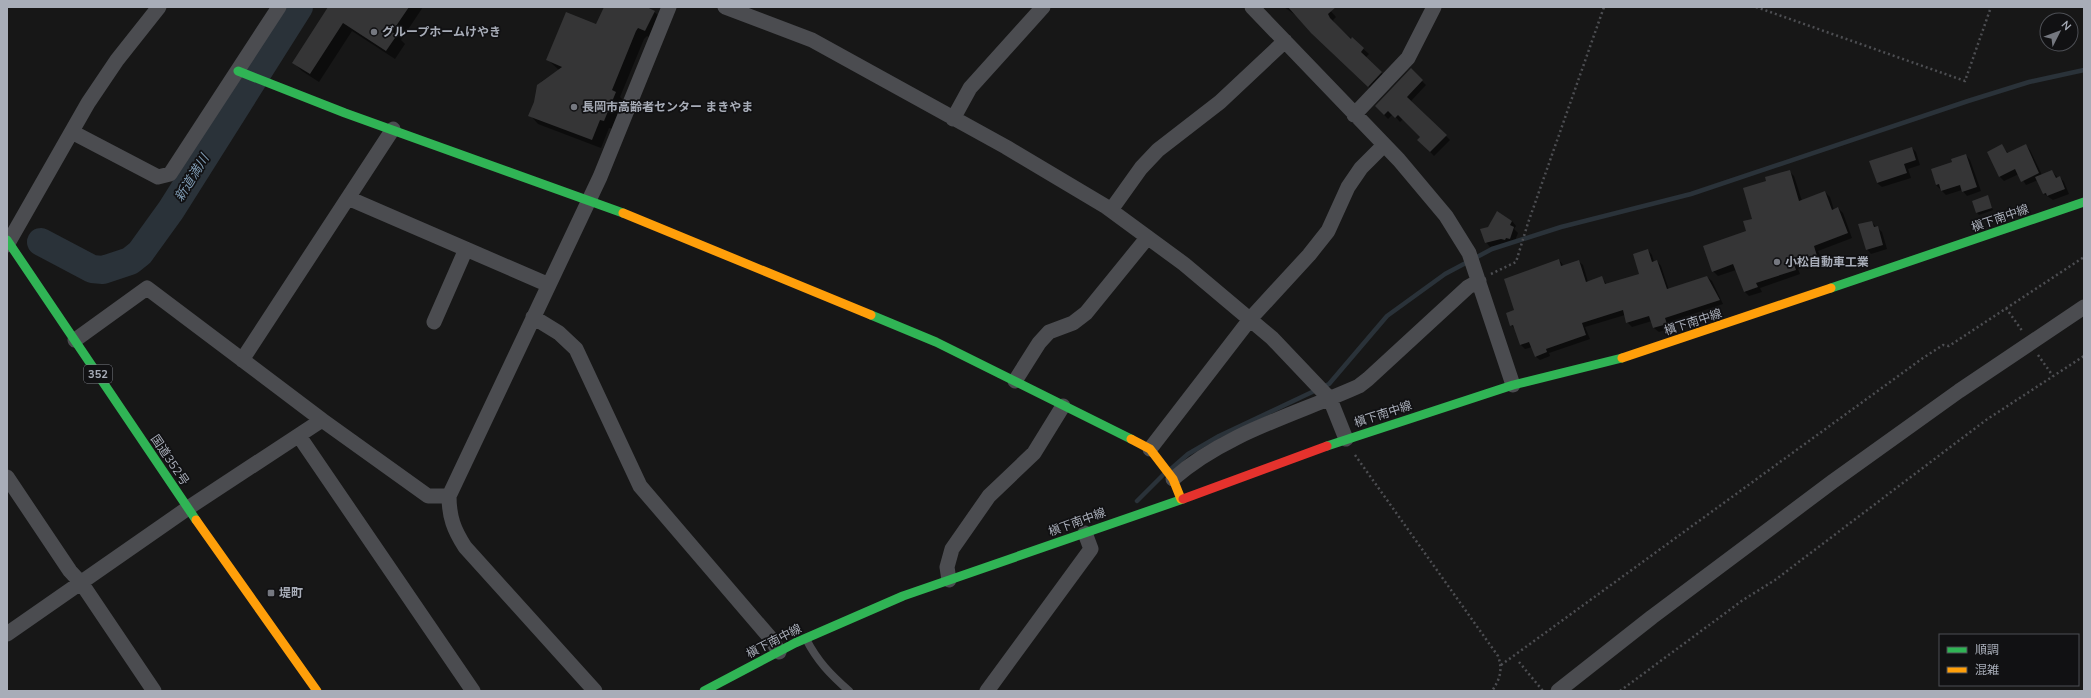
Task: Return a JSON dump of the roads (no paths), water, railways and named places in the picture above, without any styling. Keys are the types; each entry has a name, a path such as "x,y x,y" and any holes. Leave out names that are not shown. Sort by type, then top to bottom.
{"main road":[{"path":"241,72 265,83 590,200 936,342 1150,449 1173,479 1181,499"},
{"name":"槇下南中線","path":"704,691 806,638 903,596 1181,499 1346,439 1514,385 1630,356 2084,202"},
{"name":"国道352号","path":"8,243 188,508 317,691"}],"street":[{"path":"8,243 105,76 159,7"},
{"path":"72,132 158,177 170,174 241,72 279,7"},
{"path":"725,7 812,40 1012,151 1111,210 1184,264 1251,318 1313,379 1330,399 1346,439"},
{"path":"953,119 970,88 1043,7"},
{"path":"1252,7 1354,115 1399,160 1446,216 1469,253 1514,385"},
{"path":"1354,115 1408,58 1434,7"},
{"path":"595,691 465,547 451,523 448,496 590,200 667,8"},
{"path":"1111,210 1141,168 1158,150 1220,102 1285,42"},
{"path":"242,360 393,129"},
{"path":"1150,449 1251,318 1309,255 1328,231 1348,187 1361,168 1384,145"},
{"path":"348,198 549,285"},
{"path":"1015,381 1039,343 1049,332 1073,323 1086,313 1147,238"},
{"path":"434,322 466,249"},
{"path":"1173,479 1186,468 1238,437 1330,399 1368,379 1468,287 1478,281"},
{"path":"75,340 147,288 322,420 428,496 448,496"},
{"path":"1558,691 1652,617 1839,477 1953,395 2084,307"},
{"path":"533,317 559,333 576,349 640,486 772,640 779,652"},
{"path":"949,580 947,567 952,549 989,496 1034,453 1063,406"},
{"path":"7,634 82,584 188,508 322,420"},
{"path":"299,436 473,691"},
{"path":"8,480 70,572 82,584 154,691"},
{"path":"987,691 1091,550 1085,533"}],"lane":[{"path":"806,638 816,658 823,667 849,691"}],"waterway":[{"name":"新道満川","path":"41,242 92,269 103,270 130,261 140,253 171,210 299,7"},
{"path":"1172,468 1188,454 1219,436 1329,384 1387,316 1445,274 1492,249 1561,227 1691,194 1968,101 2029,82 2084,70"},
{"path":"1137,501 1163,475"}],"place":[{"name":"グループホームけやき","path":"374,32"},
{"name":"長岡市高齢者センター まきやま","path":"574,107"},
{"name":"小松自動車工業","path":"1777,262"},
{"name":"堤町","path":"271,593"}]}
